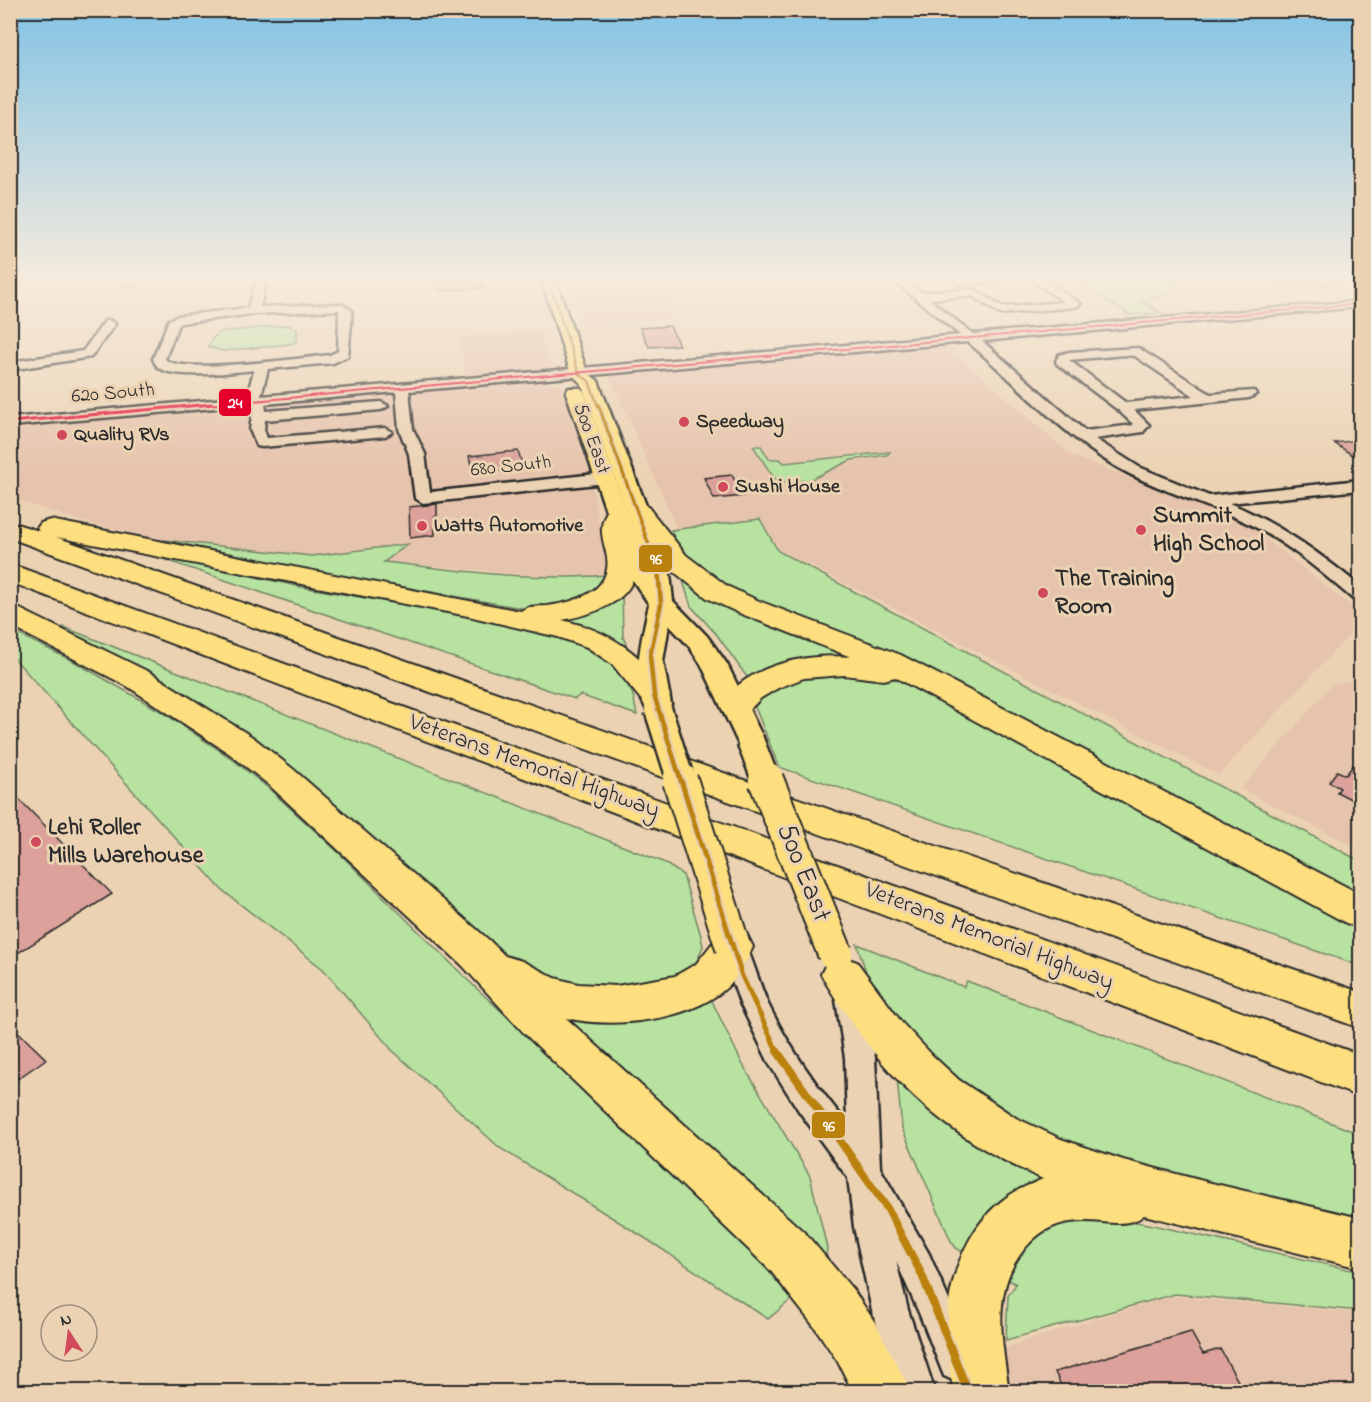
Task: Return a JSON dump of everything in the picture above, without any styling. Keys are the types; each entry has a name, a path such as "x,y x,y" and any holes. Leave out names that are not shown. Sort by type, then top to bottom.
{"highway":[{"path":"468,608 542,615 576,608 603,596 616,584 622,568 614,538 628,513 677,561 709,587 749,607 890,662 944,693 1360,912"},
{"path":"10,528 61,528 468,608 567,630 597,641 628,662 656,702"},
{"name":"Veterans Memorial Highway","path":"10,528 726,787 1360,1010"},
{"name":"Veterans Memorial Highway","path":"10,572 1360,1076"},
{"path":"10,615 138,679 242,746 281,777 476,953 539,1020 788,1252 835,1311 857,1343 883,1392"},
{"path":"735,705 750,689 771,678 799,670 828,666 861,667 885,671 944,693"},
{"path":"476,953 522,983 545,994 574,1002 610,1005 646,1002 693,988 716,971 733,947"},
{"path":"838,964 891,1042 943,1096 978,1122 1040,1156 1077,1170 1212,1209 1360,1243"},
{"path":"981,1392 975,1328 978,1289 996,1243 1021,1217 1053,1201 1086,1196 1212,1209"}],"main road":[{"name":"500 East","path":"569,343 579,374 589,381 628,513 635,565 661,604 696,639 710,657 728,686 838,964"},
{"name":"500 East","path":"579,374 571,382 605,478 628,513"},
{"name":"500 East","path":"661,604 650,656 656,702 733,947"}],"street":[{"path":"10,366 87,354 95,343"},
{"path":"164,343 159,356 160,363 169,368 204,371 325,361 344,353 345,343"},
{"name":"620 South","path":"10,422 912,343"},
{"path":"977,343 1083,436 1130,469 1212,500 1255,520 1292,541 1360,595"},
{"path":"1083,436 1141,427 1140,422 1061,360 1069,356 1138,352 1207,398"},
{"path":"258,423 382,419 262,443 258,423 260,406 254,402 262,366"},
{"name":"680 South","path":"402,389 406,429 417,454 423,498 605,478"},
{"path":"1122,407 1249,393"},
{"path":"1212,500 1360,485"},
{"name":"500 East","path":"733,947 754,1004 780,1056 810,1101 864,1172 897,1226 925,1282 968,1392"},
{"name":"500 East","path":"838,964 850,1001 860,1058 864,1172 871,1227 881,1277 916,1392"}],"shaded area":[{"path":"461,343 544,343 552,367 531,371 465,377"},
{"path":"946,344 1072,456 1243,521 1360,613 1360,623 1219,775 778,549 761,518 677,528 609,375"},
{"path":"542,381 561,385 591,471 597,517 604,536 608,576 576,579 386,562 306,559 198,547 83,522 11,498 11,424"},
{"path":"1360,680 1360,849 1241,789 1332,684"},
{"path":"1169,1296 1360,1313 1360,1391 1015,1391 998,1350"}],"green space":[{"path":"210,343 292,343 223,351 208,347"},
{"path":"753,446 761,446 769,459 780,459 784,463 890,452 887,455 851,460 810,480 783,482 774,478"},
{"path":"760,519 778,551 1360,861 1360,896 1193,810 732,590 689,557 671,530"},
{"path":"164,540 312,556 408,544 384,562 522,576 606,575 601,584 583,597 548,607 527,609 158,543"},
{"path":"154,556 301,587 436,610 580,640 609,661 625,679 633,695 637,715 580,695 575,699"},
{"path":"686,580 874,662 749,680 717,635 691,606 683,581"},
{"path":"622,590 623,637 629,651 553,620"},
{"path":"63,627 663,862 683,875 703,946 697,961 689,970 651,991 532,980 300,777 225,719 139,669 59,629"},
{"path":"10,630 75,662 162,712 232,759 267,787 338,852 476,988 711,1204 792,1299 768,1319 648,1240 500,1148 392,1050 323,969 222,890 11,655"},
{"path":"871,674 895,679 924,691 1360,923 1360,966 779,767 755,707 762,695 801,675"},
{"path":"857,944 964,987 967,981 1360,1134 1360,1224 1194,1190 978,1112 881,1001 867,975"},
{"path":"709,995 743,1065 810,1176 827,1248 826,1259 546,1008"},
{"path":"897,1079 1057,1180 971,1257 956,1248 951,1241 902,1128"},
{"path":"1104,1216 1360,1272 1360,1311 1175,1294 1006,1340 1008,1296 1016,1284 1004,1277 1025,1248 1045,1231 1056,1226 1069,1221"}],"building":[{"path":"647,343 679,345 649,347"},
{"path":"1360,440 1360,460 1334,443"},
{"path":"518,451 523,466 516,467 517,471 472,470 469,456"},
{"name":"Sushi House","path":"732,475 743,496 714,499 704,478"},
{"name":"Watts Automotive","path":"437,504 437,517 434,517 435,535 410,538 409,507"},
{"path":"1360,756 1360,804 1337,792 1340,788 1329,782 1337,771 1346,775"},
{"name":"Lehi Roller Mills Warehouse","path":"10,790 112,894 10,958"},
{"path":"10,1024 46,1059 10,1084"},
{"path":"1191,1332 1203,1354 1220,1349 1244,1392 1064,1392 1055,1372"}],"transit line":[{"name":"96","path":"569,343 579,374 589,381 658,565 661,604 650,656 654,695 742,976 781,1058 862,1170 887,1208 911,1252 932,1298 968,1392"},
{"name":"24","path":"10,422 909,343"}],"place":[{"name":"Speedway","path":"684,422"},
{"name":"Quality RVs","path":"62,435"},
{"name":"Sushi House","path":"723,487"},
{"name":"Watts Automotive","path":"422,526"},
{"name":"Summit High School","path":"1141,530"},
{"name":"The Training Room","path":"1043,593"},
{"name":"Lehi Roller Mills Warehouse","path":"36,842"}]}
